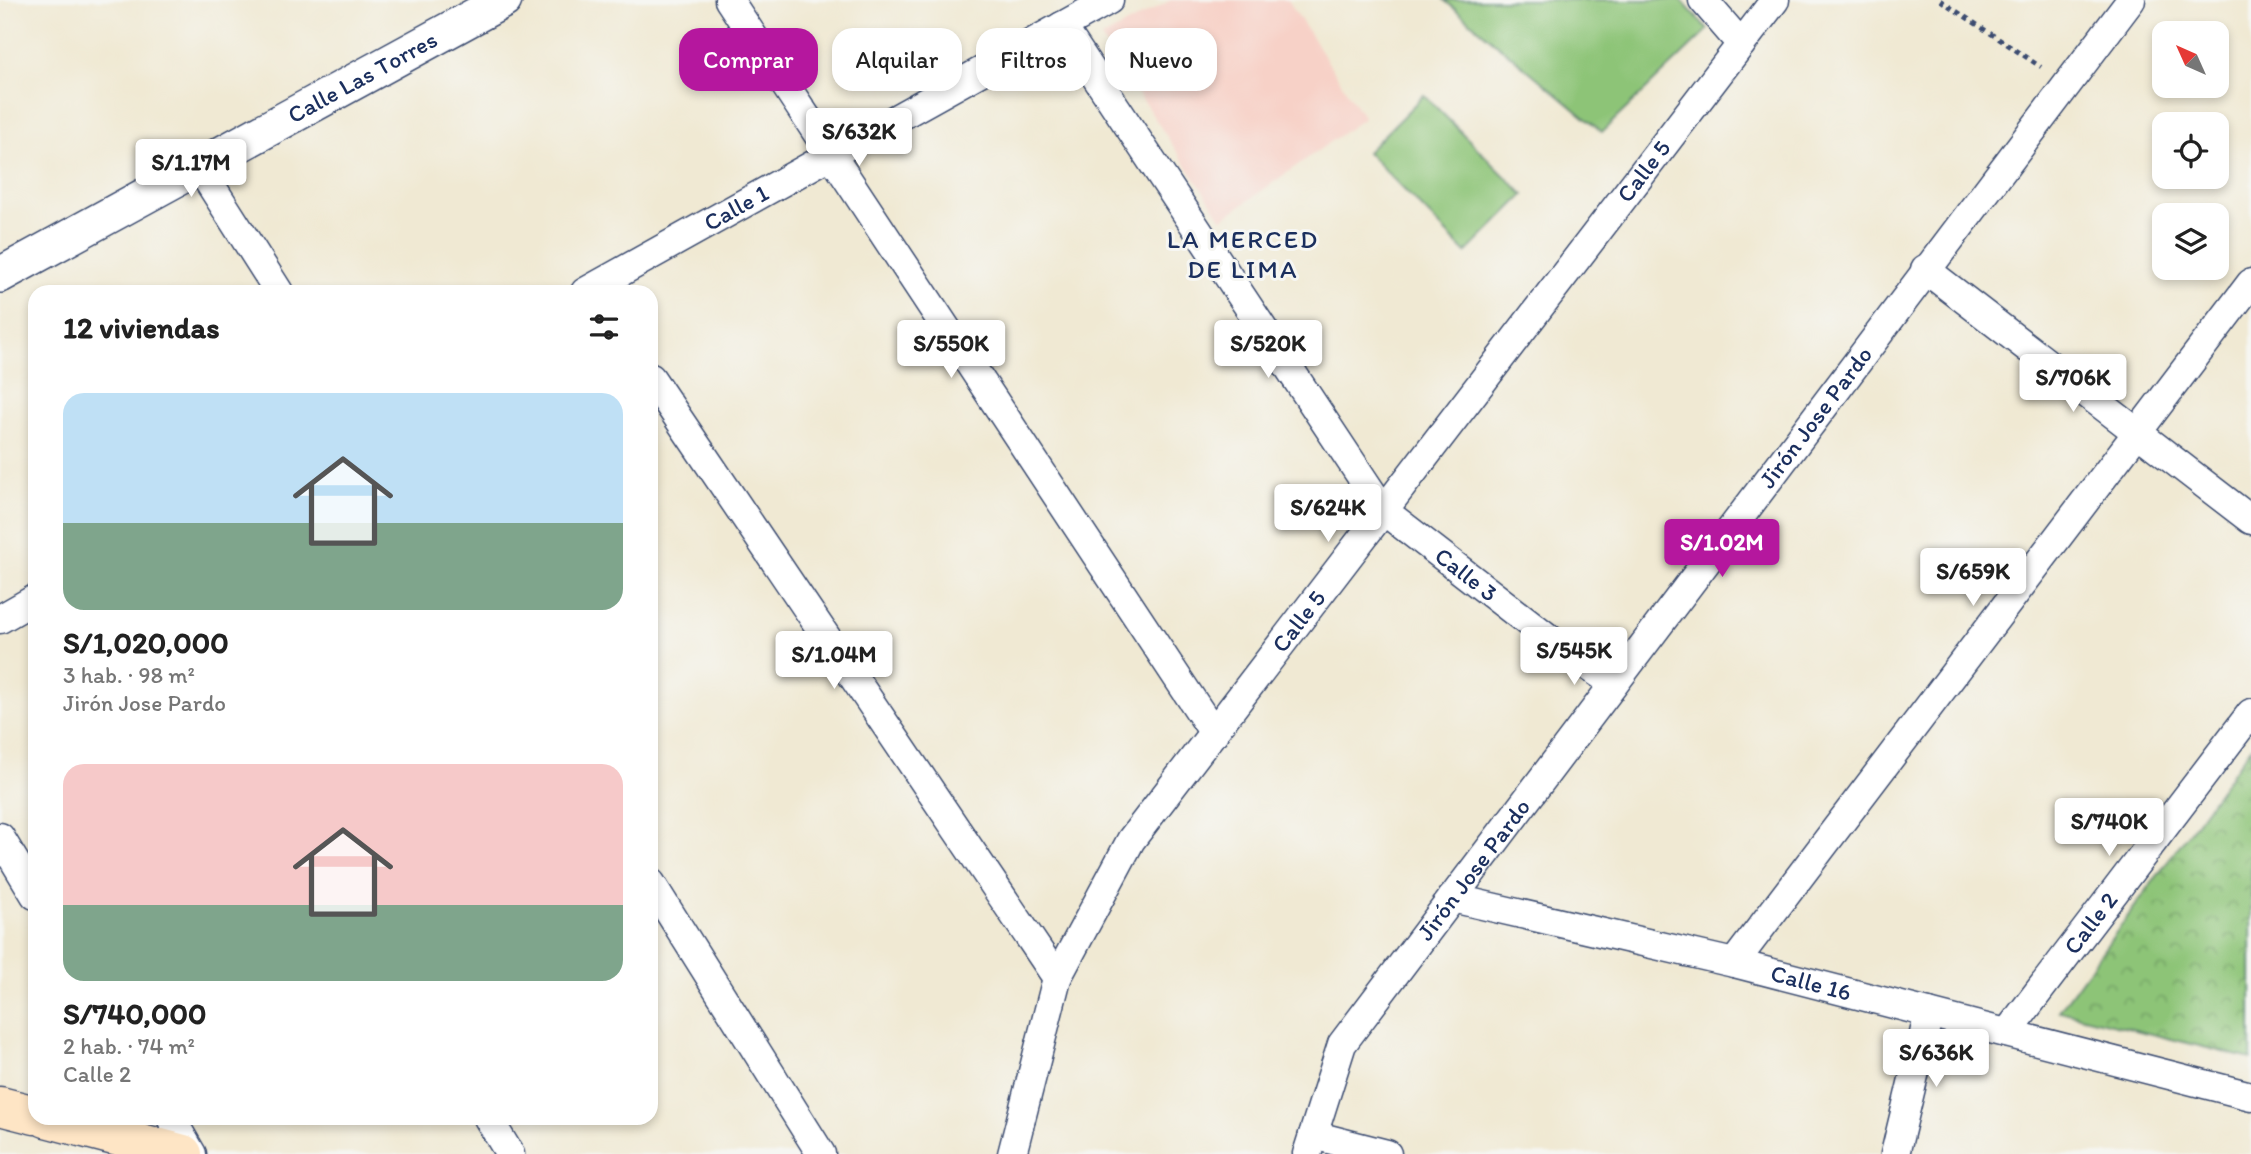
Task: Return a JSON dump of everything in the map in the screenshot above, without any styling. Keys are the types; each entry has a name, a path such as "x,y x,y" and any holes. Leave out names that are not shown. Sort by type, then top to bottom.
{"main road":[{"path":"0,1106 28,1113"},
{"path":"73,1125 183,1154"}],"street":[{"name":"Calle Las Torres","path":"0,275 504,0"},
{"path":"729,0 1214,733"},
{"name":"Calle 1","path":"601,285 1109,0"},
{"path":"1703,0 1741,44"},
{"name":"Calle 5","path":"1012,1154 1057,978 1131,840 1775,0"},
{"name":"Jirón Jose Pardo","path":"1310,1145 1342,1044 1925,269 2131,0"},
{"name":"Calle 3","path":"1062,26 1384,511 1564,650 1613,683"},
{"path":"198,165 275,285"},
{"path":"1925,269 2251,520"},
{"path":"1734,963 2251,283"},
{"path":"658,388 1057,978"},
{"path":"0,619 28,603"},
{"name":"Calle 2","path":"2007,1033 2251,713"},
{"path":"0,837 28,883"},
{"path":"658,894 821,1154"},
{"name":"Calle 16","path":"1451,898 1734,963 2251,1096"},
{"path":"1895,1154 1929,1013"},
{"path":"175,1125 192,1154"},
{"path":"492,1125 510,1154"},
{"path":"1310,1145 1387,1154"}],"path":[{"path":"1940,0 2066,84"}],"shaded area":[{"path":"1171,0 1288,0 1364,118 1222,219 1136,91 1217,91 1217,28 1119,28"}],"green space":[{"path":"1444,0 1681,0 1708,30 1602,132"},
{"path":"1424,95 1524,195 1466,253 1367,152"},
{"path":"2251,747 2251,1059 2059,1011"}],"district":[{"name":"LA MERCED DE LIMA","path":"1243,254"}]}
